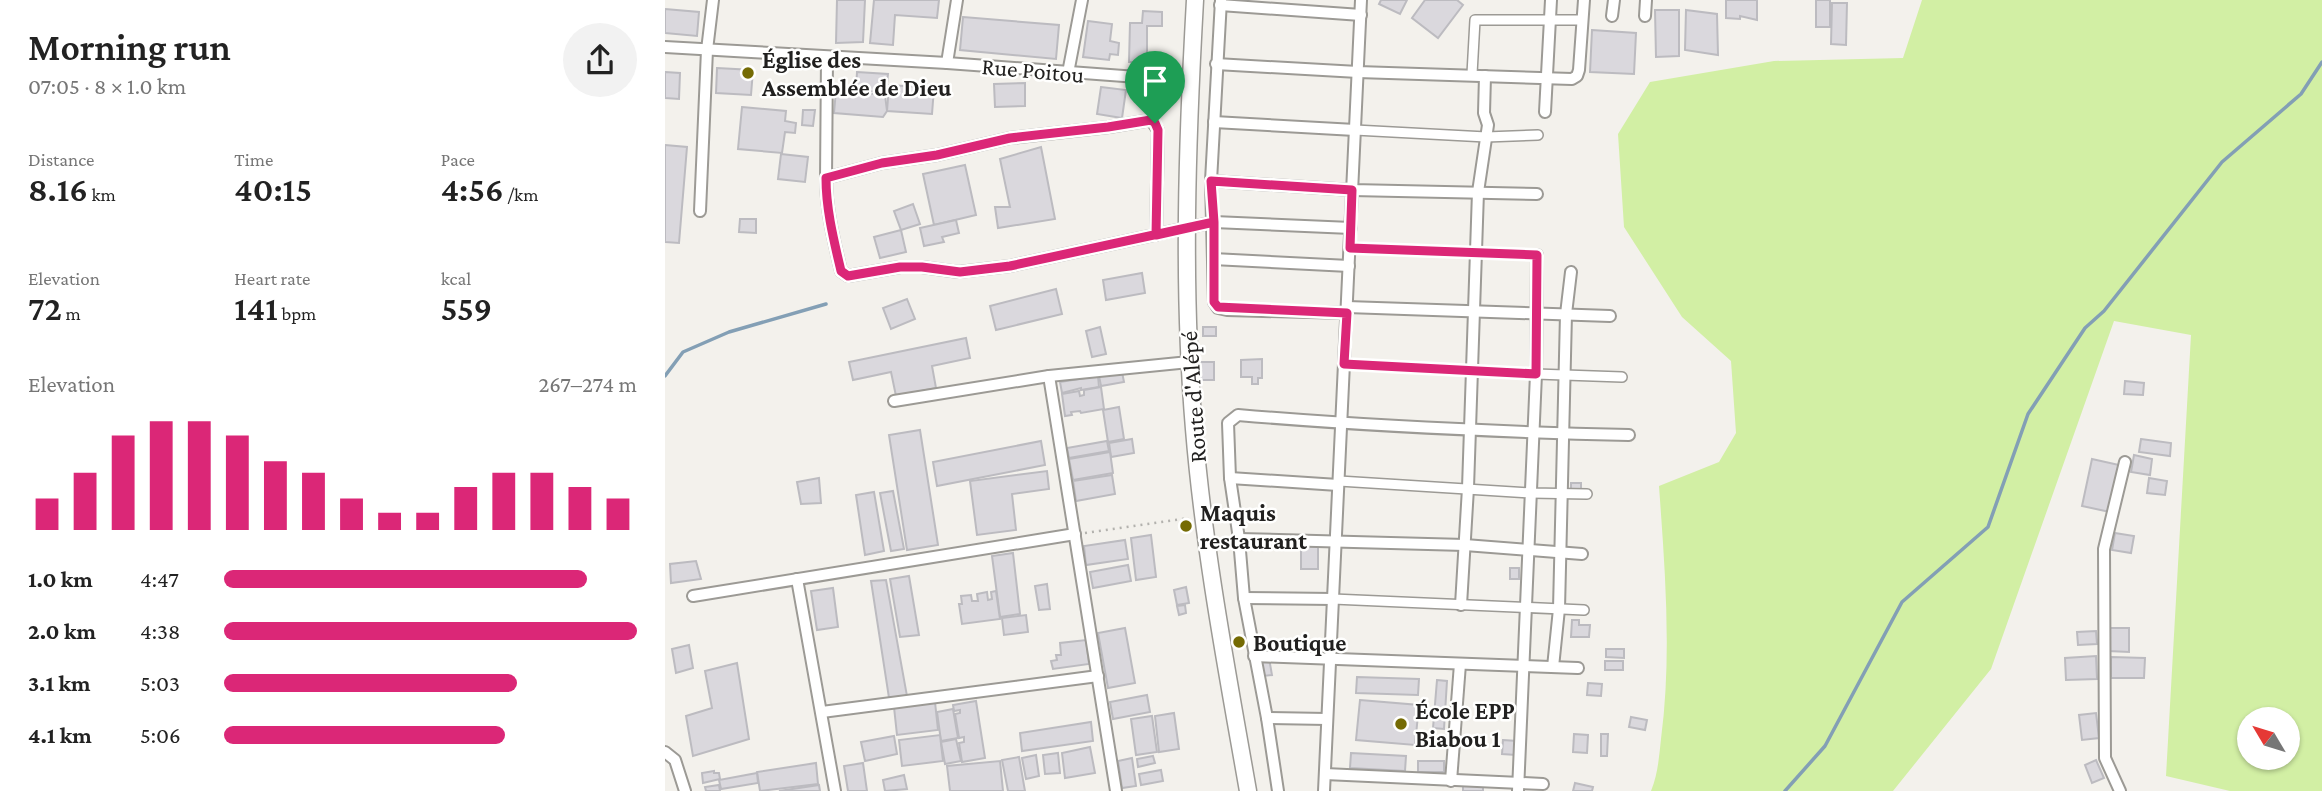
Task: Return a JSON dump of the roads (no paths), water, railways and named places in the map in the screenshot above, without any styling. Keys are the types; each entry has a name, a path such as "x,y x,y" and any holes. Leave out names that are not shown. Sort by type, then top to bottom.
{"main road":[{"name":"Route d'Alépé","path":"1195,0 1186,229 1189,362 1203,516 1223,653 1248,791"}],"street":[{"path":"700,211 707,50 713,0"},
{"path":"947,63 957,0"},
{"path":"1068,73 1082,0"},
{"path":"1324,791 1361,0"},
{"path":"1545,112 1551,0"},
{"path":"1216,64 1572,79 1577,76 1584,0"},
{"path":"1612,16 1614,0"},
{"path":"1645,16 1646,0"},
{"path":"1361,15 1221,2 1211,181 1214,302 1218,307 1610,316"},
{"path":"1472,74 1475,20 1582,20"},
{"name":"Rue Poitou","path":"665,47 947,63 1191,81"},
{"path":"827,58 826,194 841,271 848,276 900,267 960,272 1010,266 1214,222 1351,228"},
{"path":"1461,605 1473,370 1478,192 1488,125 1484,113 1485,76"},
{"path":"826,178 882,163 937,155 1010,138 1151,120 1158,130 1156,235"},
{"path":"1214,122 1486,137 1538,135"},
{"path":"1211,181 1352,190 1537,194"},
{"path":"1350,248 1537,255 1536,374 1518,787"},
{"path":"1213,260 1349,266"},
{"path":"1553,667 1559,609 1566,314 1571,272"},
{"path":"894,401 1049,376 1189,362"},
{"path":"1344,364 1622,377"},
{"path":"1049,376 1116,791"},
{"path":"1278,791 1244,598 1230,478 1228,423 1232,417 1238,415 1341,424 1533,433 1629,435"},
{"path":"2120,791 2104,750 2104,549 2125,462"},
{"path":"1230,478 1468,488 1531,494 1587,494"},
{"path":"693,596 1075,534"},
{"path":"1239,539 1465,544 1582,554"},
{"path":"797,579 835,791"},
{"path":"1244,598 1333,598 1584,610"},
{"path":"1254,656 1330,661 1579,668"},
{"path":"1451,781 1460,664"},
{"path":"821,712 1098,676"},
{"path":"1267,718 1327,719"},
{"path":"665,752 675,760 685,791"},
{"path":"1325,774 1518,787 1543,784"}],"waterway":[{"path":"1785,791 1825,746 1902,602 1988,527 2028,414 2085,328 2104,311 2222,162 2301,94 2322,62"},
{"path":"665,376 683,352 729,332 826,304"}],"place":[{"name":"Église des Assemblée de Dieu","path":"748,73"},
{"name":"Maquis restaurant","path":"1186,526"},
{"name":"Boutique","path":"1239,642"},
{"name":"École EPP Biabou 1","path":"1401,724"}]}
